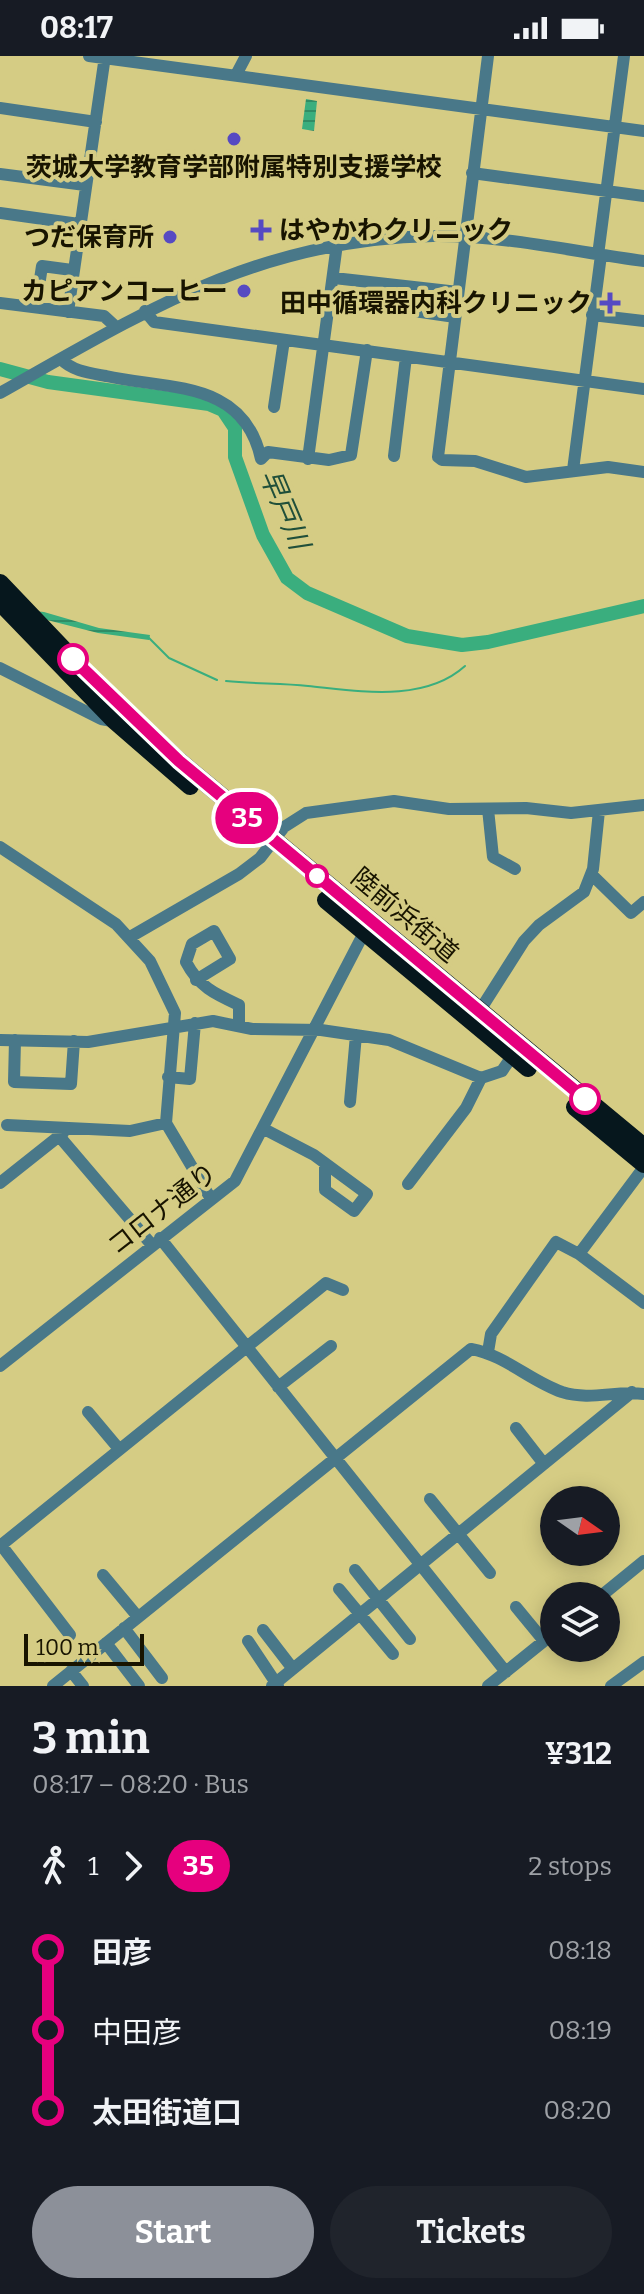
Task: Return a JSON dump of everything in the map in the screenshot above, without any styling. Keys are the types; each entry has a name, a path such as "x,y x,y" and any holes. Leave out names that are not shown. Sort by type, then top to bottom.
{"highway":[{"name":"陸前浜街道","path":"0,583 120,716"},
{"name":"陸前浜街道","path":"0,602 120,716 269,845 476,1016 644,1147"},
{"name":"陸前浜街道","path":"476,1016 513,1055 644,1165"}],"street":[{"path":"89,56 644,131"},
{"path":"236,75 246,56"},
{"path":"488,56 438,457 442,460 475,461 526,477 608,467 644,472"},
{"path":"573,470 624,56"},
{"path":"68,312 105,57"},
{"path":"0,108 96,122"},
{"path":"472,173 644,196"},
{"path":"0,174 85,185"},
{"path":"0,213 79,224"},
{"path":"0,393 145,311 238,270 337,244 373,239 464,237 644,261"},
{"path":"308,459 337,244"},
{"path":"36,306 42,266 72,270"},
{"path":"334,278 458,292"},
{"path":"332,299 455,317"},
{"path":"0,303 104,316 116,327"},
{"path":"145,311 154,322 644,389"},
{"path":"592,315 644,321"},
{"path":"274,407 284,340"},
{"path":"56,361 85,372 215,398 235,407 257,440 261,459 268,452 329,460 351,455 367,350"},
{"path":"394,456 406,357"},
{"path":"0,668 101,719 120,716"},
{"path":"130,937 239,874 292,821 318,810 394,801 449,809 599,811 644,805"},
{"path":"488,809 493,857 515,869"},
{"path":"476,1016 524,941 539,925 584,892 591,874 599,811"},
{"path":"0,847 116,924 150,961 175,1013 166,1123 211,1199"},
{"path":"591,874 631,913 644,902"},
{"name":"コロナ通り","path":"0,1366 235,1181 368,926"},
{"path":"196,980 203,988 239,1005 239,1026"},
{"path":"0,1040 74,1041 213,1021 389,1040 481,1078 496,1075 513,1055"},
{"path":"168,1077 190,1079 195,1023"},
{"path":"350,1102 356,1035"},
{"path":"15,1040 14,1082 71,1084 74,1041"},
{"path":"408,1184 466,1108 481,1078"},
{"path":"7,1125 64,1132 130,1131 166,1123"},
{"path":"264,1129 325,1163"},
{"path":"0,1183 64,1132"},
{"path":"64,1132 278,1387 506,1672"},
{"path":"579,1254 644,1165"},
{"path":"488,1352 491,1334 556,1242 579,1254 644,1303"},
{"path":"70,1635 0,1545 326,1283 343,1290"},
{"path":"278,1387 331,1346"},
{"path":"53,1686 471,1349 488,1352 563,1392 602,1398 641,1393"},
{"path":"248,1641 275,1685 544,1464 641,1393"},
{"path":"88,1412 119,1449"},
{"path":"516,1428 544,1464"},
{"path":"430,1499 490,1573"},
{"path":"618,1582 644,1561"},
{"path":"355,1570 410,1639"},
{"path":"103,1575 138,1617"},
{"path":"339,1589 393,1654"},
{"path":"516,1607 540,1629"},
{"path":"124,1628 162,1678"},
{"path":"263,1630 293,1669"},
{"path":"106,1643 139,1686"},
{"path":"488,1686 540,1644"},
{"path":"611,1686 644,1662"},
{"path":"71,1671 83,1686"}],"shaded area":[{"path":"306,99 317,101 314,131 302,129"},
{"path":"0,608 44,612 99,628 150,635 149,640 98,633"}],"waterway":[{"name":"早戸川","path":"0,369 48,382 209,404 223,410 235,428 235,457 263,535 287,578 307,593 407,636 462,645 488,642 644,606"},
{"path":"148,637 169,658 217,680"},
{"path":"226,681 390,692 430,685 449,678 465,666"}],"bus line":[{"name":"35","path":"73,659 179,761 585,1099"}],"place":[{"name":"茨城大学教育学部附属特別支援学校","path":"234,139"},
{"name":"はやかわクリニック","path":"261,230"},
{"name":"つだ保育所","path":"170,237"},
{"name":"カピアンコーヒー","path":"244,291"},
{"name":"田中循環器内科クリニック","path":"610,303"}]}
